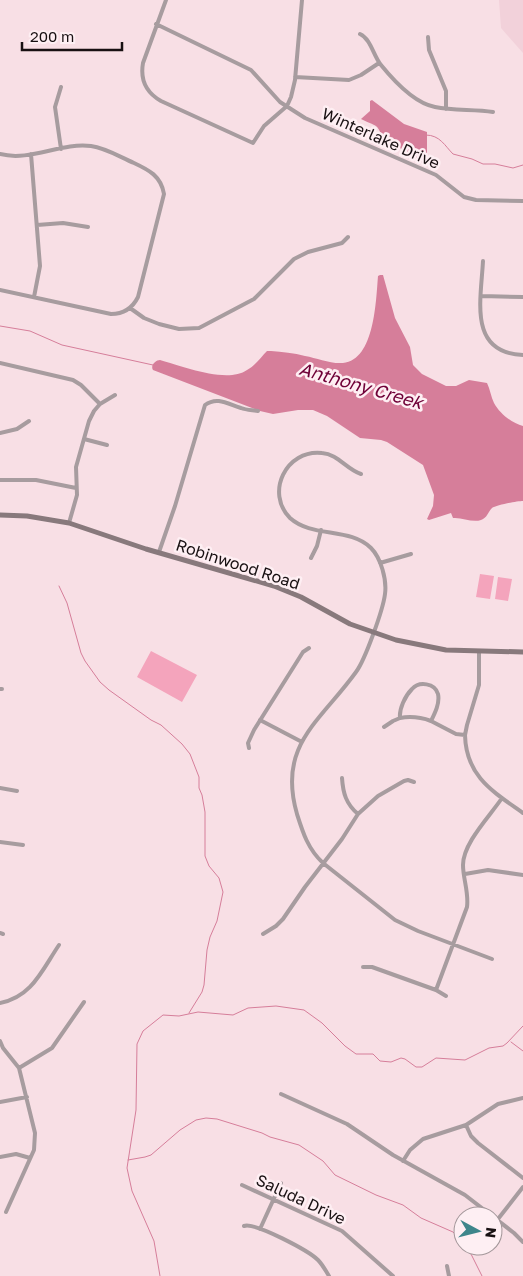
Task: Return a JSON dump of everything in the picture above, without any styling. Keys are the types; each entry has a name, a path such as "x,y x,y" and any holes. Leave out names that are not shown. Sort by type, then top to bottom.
{"main road":[{"name":"Robinwood Road","path":"0,515 27,516 69,523 280,588 302,597 350,624 373,633 432,648 479,652 523,652"}],"street":[{"path":"166,0 156,24 142,69 146,86 157,98 253,143 267,122 287,106 291,97 295,76 302,0"},
{"name":"Winterlake Drive","path":"156,24 252,70 272,95 313,122 436,175 464,197 476,200 523,201"},
{"path":"360,34 366,39 379,63 416,98 431,106 493,112"},
{"path":"428,37 429,50 446,91 446,108"},
{"path":"295,76 349,80 361,75 379,63"},
{"path":"61,87 55,107 61,149"},
{"path":"0,154 10,156 87,146 100,148 152,172 161,184 164,194 140,291 130,308 121,313 110,314 0,290"},
{"path":"31,154 40,266 34,298"},
{"path":"37,225 63,223 88,227"},
{"path":"130,308 149,320 169,327 184,330 199,328 254,299 294,259 308,252 342,243 348,237"},
{"path":"483,262 481,324 486,338 502,352 523,355"},
{"path":"482,296 523,297"},
{"path":"0,363 73,380 86,389 100,404"},
{"path":"69,523 76,501 76,470 92,414 100,404 115,395"},
{"path":"159,552 175,506 205,405 213,400 219,400 258,411"},
{"path":"0,433 22,427 29,421"},
{"path":"84,439 108,445"},
{"path":"361,474 353,471 334,457 322,452 304,454 296,459 286,468 281,478 279,490 283,508 290,517 297,523 360,540 372,550 380,563 385,582 385,594 373,633 357,671 325,709 295,755 291,774 292,796 307,844 313,854 323,863 395,920 418,931 492,959"},
{"path":"0,480 36,480 76,488"},
{"path":"311,558 317,546 321,530"},
{"path":"380,563 411,554"},
{"path":"249,748 248,743 260,720 303,652 309,648"},
{"path":"479,652 479,685 466,725 467,755 474,771 486,785 523,813"},
{"path":"400,718 402,707 412,688 422,684 430,685 436,689 438,695 437,707 431,721"},
{"path":"384,727 400,718 420,717 456,734 465,735"},
{"path":"260,720 302,742"},
{"path":"342,778 346,799 351,808 358,814"},
{"path":"263,934 283,919 342,839 358,814 378,796 404,781 414,782"},
{"path":"0,788 17,791"},
{"path":"436,990 467,907 468,894 463,865 465,850 502,798"},
{"path":"0,842 23,845"},
{"path":"465,874 488,870 523,875"},
{"path":"0,1003 14,1000 26,993 59,944"},
{"path":"363,966 372,967 436,990 446,996"},
{"path":"19,1068 52,1048 84,1002"},
{"path":"0,1041 3,1048 19,1068 36,1133 30,1158 6,1212"},
{"path":"281,1094 347,1124 403,1161 465,1195 480,1206"},
{"path":"0,1102 26,1097"},
{"path":"403,1161 410,1150 423,1139 466,1125 491,1107 523,1098"},
{"path":"466,1125 478,1143 523,1178"},
{"path":"0,1157 16,1154 30,1158"},
{"path":"260,1229 281,1182"},
{"name":"Saluda Drive","path":"242,1185 342,1231 392,1276"},
{"path":"503,1213 523,1187"},
{"path":"503,1224 523,1242"},
{"path":"244,1226 248,1225 260,1229 308,1252 317,1259 329,1276"},
{"path":"447,1266 449,1276"}],"shaded area":[{"path":"499,0 523,0 523,53 501,28"},
{"path":"480,574 494,576 490,599 476,597"},
{"path":"498,577 512,579 508,601 495,599"},
{"path":"151,651 197,675 182,702 137,677"}],"water":[{"path":"372,100 404,124 427,132 425,165 402,149 384,141 376,126 361,119 370,111 370,101"},
{"path":"383,275 395,318 410,347 413,365 422,374 446,386 456,386 469,380 487,383 494,403 500,411 511,420 523,426 523,501 494,507 485,518 478,521 453,518 451,513 429,520 427,519 433,506 434,495 423,465 387,442 360,438 327,416 313,410 273,414 260,411 153,370 152,366 154,363 160,360 216,375 238,374 253,366 267,351 297,354 333,363 343,363 354,359 362,351 368,340 372,327 378,276"}],"waterway":[{"path":"426,135 439,139 453,154 483,164 495,164 513,168 523,165"},
{"name":"Anthony Creek","path":"0,326 30,331 62,345 153,365"},
{"path":"59,586 67,603 81,653 100,682 151,720 161,725 182,744 190,754 199,777 199,788 205,812 205,856 209,866 219,878 223,892 217,921 207,950 204,985 202,992 189,1013"},
{"path":"160,1276 154,1241 132,1191 127,1168 136,1110 137,1044 143,1031 163,1015 179,1016 198,1012 233,1015 248,1008 276,1006 304,1010 322,1023 356,1054 373,1054 380,1061 391,1062 401,1058 416,1067 422,1067 436,1058 465,1060 489,1048 503,1046 523,1026"},
{"path":"511,1042 523,1051"},
{"path":"128,1160 151,1155 180,1130 196,1120 206,1118 217,1119 299,1145 323,1161 335,1175 376,1195 403,1205 421,1218 453,1232"},
{"path":"472,1256 482,1276"}]}
